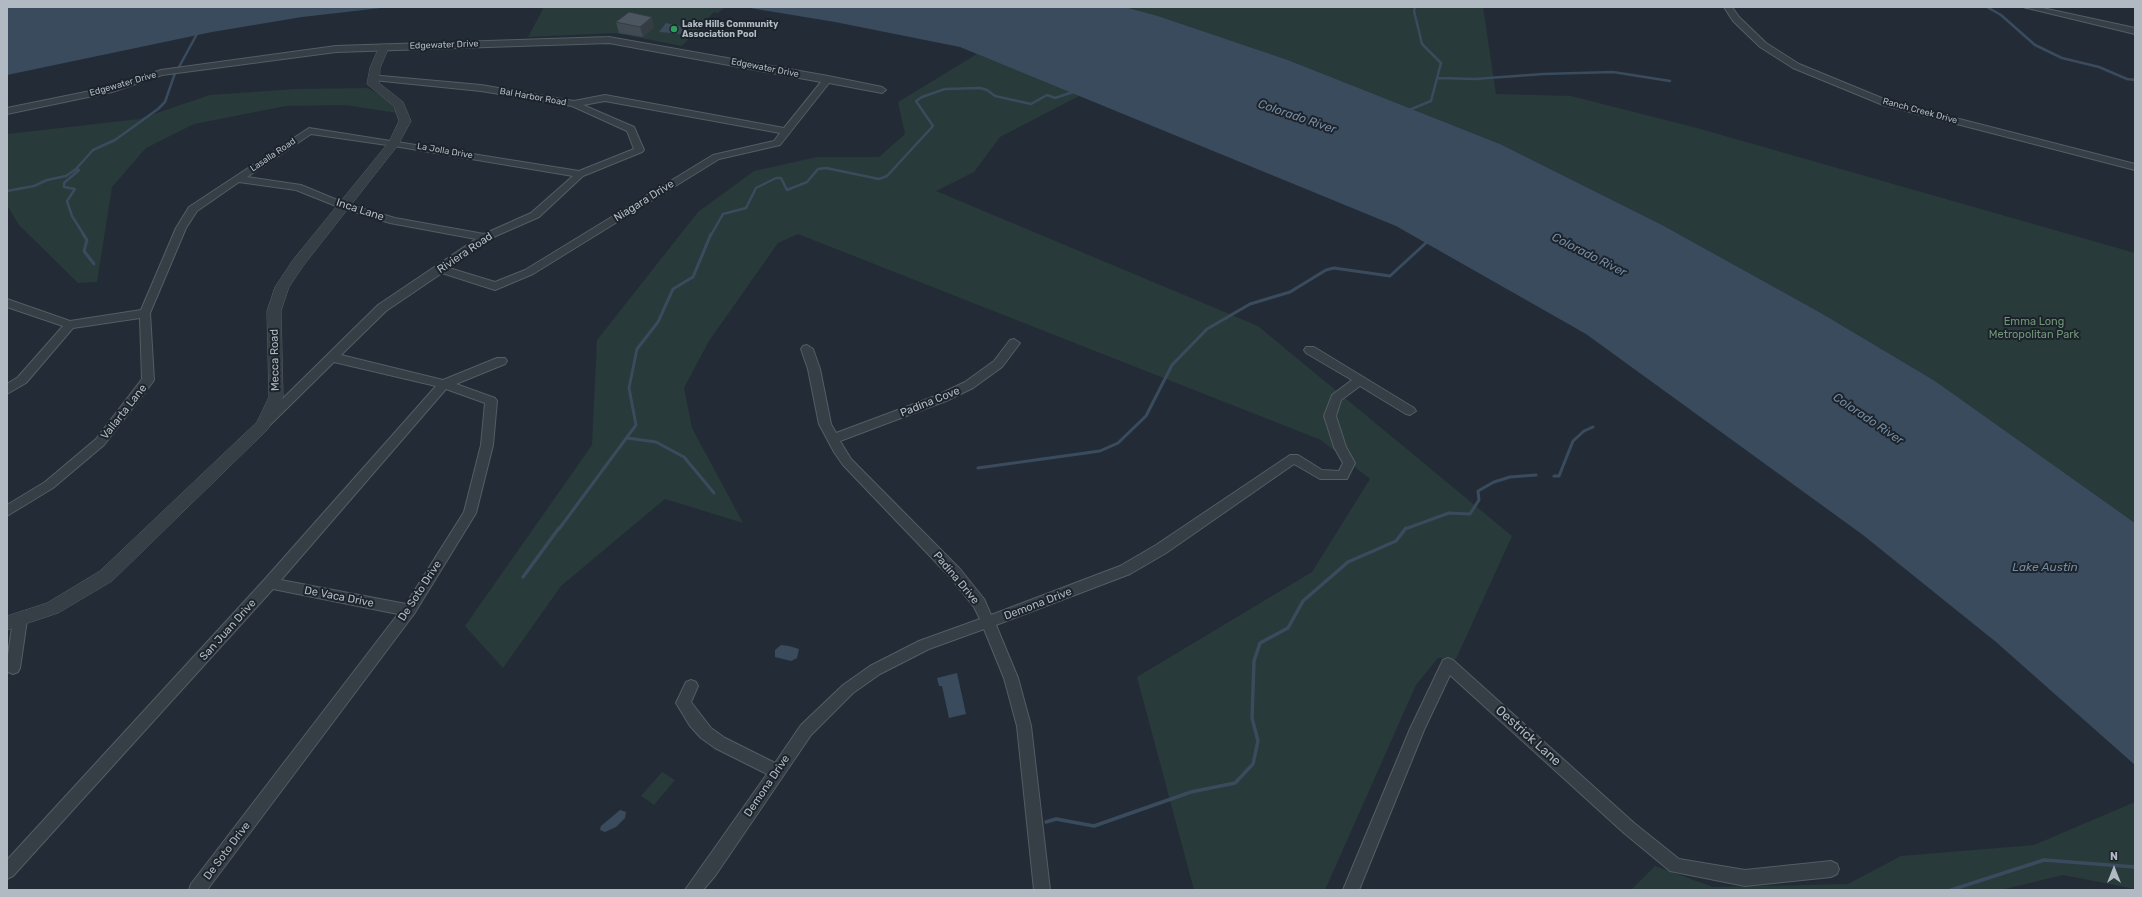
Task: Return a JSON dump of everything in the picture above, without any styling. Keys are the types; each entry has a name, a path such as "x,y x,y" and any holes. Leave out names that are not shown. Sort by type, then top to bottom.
{"street":[{"name":"Ranch Creek Drive","path":"1728,7 1736,19 1763,44 1796,66 1886,103 2135,167"},
{"path":"2027,7 2064,11 2135,31"},
{"name":"Edgewater Drive","path":"7,111 112,89 161,73 336,49 609,40 882,90"},
{"path":"372,77 384,47"},
{"name":"Bal Harbor Road","path":"372,77 481,88 574,104 605,98 786,131"},
{"name":"Mecca Road","path":"13,622 52,608 78,594 106,576 263,425 272,410 277,385 274,311 277,300 289,275 394,143 405,121 399,104 373,84 372,77"},
{"name":"Niagara Drive","path":"441,269 495,286 529,272 716,156 777,143 828,79"},
{"name":"Riviera Road","path":"263,425 382,308 441,269 485,237 535,215 580,174 640,150 631,129 574,104"},
{"name":"La Jolla Drive","path":"309,131 394,143 580,174"},
{"name":"Lasalla Road","path":"237,179 309,131"},
{"name":"Inca Lane","path":"237,179 298,187 344,206 394,221 485,237"},
{"name":"Vallarta Lane","path":"7,511 49,485 100,442 148,380 145,313 181,228 193,209 237,179"},
{"path":"7,303 70,325 145,313"},
{"path":"7,390 22,380 70,325"},
{"name":"Padina Cove","path":"832,439 942,398 969,386 998,364 1014,343"},
{"name":"Padina Drive","path":"807,349 814,369 820,408 832,439 847,462 966,586 979,603 988,622 1011,678 1024,726 1042,890"},
{"path":"1310,350 1410,411"},
{"name":"De Soto Drive","path":"197,890 409,610 470,513 487,445 491,401 444,384 331,357"},
{"path":"444,384 501,361"},
{"name":"Demona Drive","path":"693,890 709,871 811,725 848,688 870,673 924,645 1125,570 1162,549 1294,458 1320,474 1343,476 1349,463 1340,447 1330,416 1336,398 1360,380"},
{"name":"San Juan Drive","path":"7,872 270,584 444,384"},
{"name":"De Vaca Drive","path":"270,584 409,610"},
{"path":"13,622 13,668"},
{"name":"Oestrick Lane","path":"1351,890 1417,729 1448,664 1629,828 1676,866 1745,878 1831,869"},
{"path":"690,686 683,704 706,733 720,743 777,772"}],"green space":[{"path":"544,7 725,7 718,13 714,12 682,46 615,33 528,37"},
{"name":"Emma Long Metropolitan Park","path":"1125,7 1483,7 1496,94 1571,96 1697,128 2135,253 2135,523 1935,381 1821,313 1664,226 1500,144 1288,60 1158,16"},
{"path":"977,54 1081,95 1000,137 974,172 936,191 1258,326 1512,536 1456,659 1438,658 1416,685 1325,890 1194,890 1137,677 1312,572 1370,479 1321,440 798,234 778,243 709,341 684,388 692,428 743,523 665,499 561,586 503,668 465,626 592,445 597,340 698,212 754,171 817,157 879,157 905,134 898,102"},
{"path":"368,88 390,101 397,113 345,105 286,106 194,124 146,148 112,187 97,282 78,283 19,225 7,205 7,134 139,119 210,95 295,89"},
{"path":"662,772 675,780 654,805 641,796"},
{"path":"2135,802 2135,889 2063,875 2001,890 1631,890 1655,866 1713,887 1848,884 1901,856 2034,845"}],"water":[{"path":"7,7 390,7 302,17 212,32 7,75"},
{"name":"Lake Austin","path":"744,7 1125,7 1158,16 1288,60 1500,144 1664,226 1821,313 1935,381 2135,523 2135,765 1996,642 1863,535 1586,334 1396,226 960,47 835,22"},
{"name":"Lake Hills Community Association Pool","path":"666,23 688,28 682,34 659,32"},
{"path":"781,645 799,649 797,658 791,661 775,657 775,650"},
{"path":"957,673 966,714 949,718 942,686 939,686 937,678"},
{"path":"620,810 626,812 625,818 616,827 605,832 600,830 601,826"}],"building":[{"path":"629,12 652,17 640,27 616,22"}],"waterway":[{"path":"1415,7 1414,11 1422,44 1441,63 1437,78"},
{"path":"1987,7 2001,15 2035,45 2062,58 2099,67 2127,79 2135,80"},
{"path":"179,67 198,32"},
{"path":"1437,78 1475,79 1543,74 1613,72 1670,81"},
{"path":"76,169 93,150 115,140 158,109 165,102 175,73"},
{"path":"1409,110 1431,101 1437,78"},
{"path":"711,235 723,214 746,208 756,188 776,178 781,178 787,190 807,182 818,169 826,168 879,179 887,176 933,126 916,101 922,97 945,89 980,88 987,90 995,96 1031,104 1047,95 1055,98 1076,91"},
{"path":"7,191 34,186 47,180 66,176 76,169"},
{"path":"76,169 79,170 64,183 64,187 75,189 67,201 72,216 84,235"},
{"path":"83,234 87,240 84,251 94,264"},
{"path":"559,529 636,425 629,388 637,349 658,322 673,289 693,277 711,234"},
{"path":"978,468 1100,451 1118,443 1146,416 1172,365 1207,329 1250,304 1290,292 1326,270 1334,268 1390,276 1428,241"},
{"path":"1554,476 1559,476 1573,441 1584,431 1593,427"},
{"path":"627,438 656,442 684,457 714,493"},
{"path":"1405,529 1449,513 1470,514 1479,500 1478,491 1494,482 1510,477 1536,475"},
{"path":"523,577 559,528"},
{"path":"1046,822 1056,819 1094,826 1191,792 1235,783 1253,764 1258,741 1252,718 1254,661 1260,643 1288,628 1303,601 1348,562 1396,541 1405,529"},
{"path":"1951,890 2044,860 2135,867"}],"place":[{"name":"Lake Hills Community Association Pool","path":"674,29"}],"water label":[{"name":"Colorado River","path":"1297,117"},
{"name":"Colorado River","path":"1589,255"},
{"name":"Colorado River","path":"1868,419"}]}
